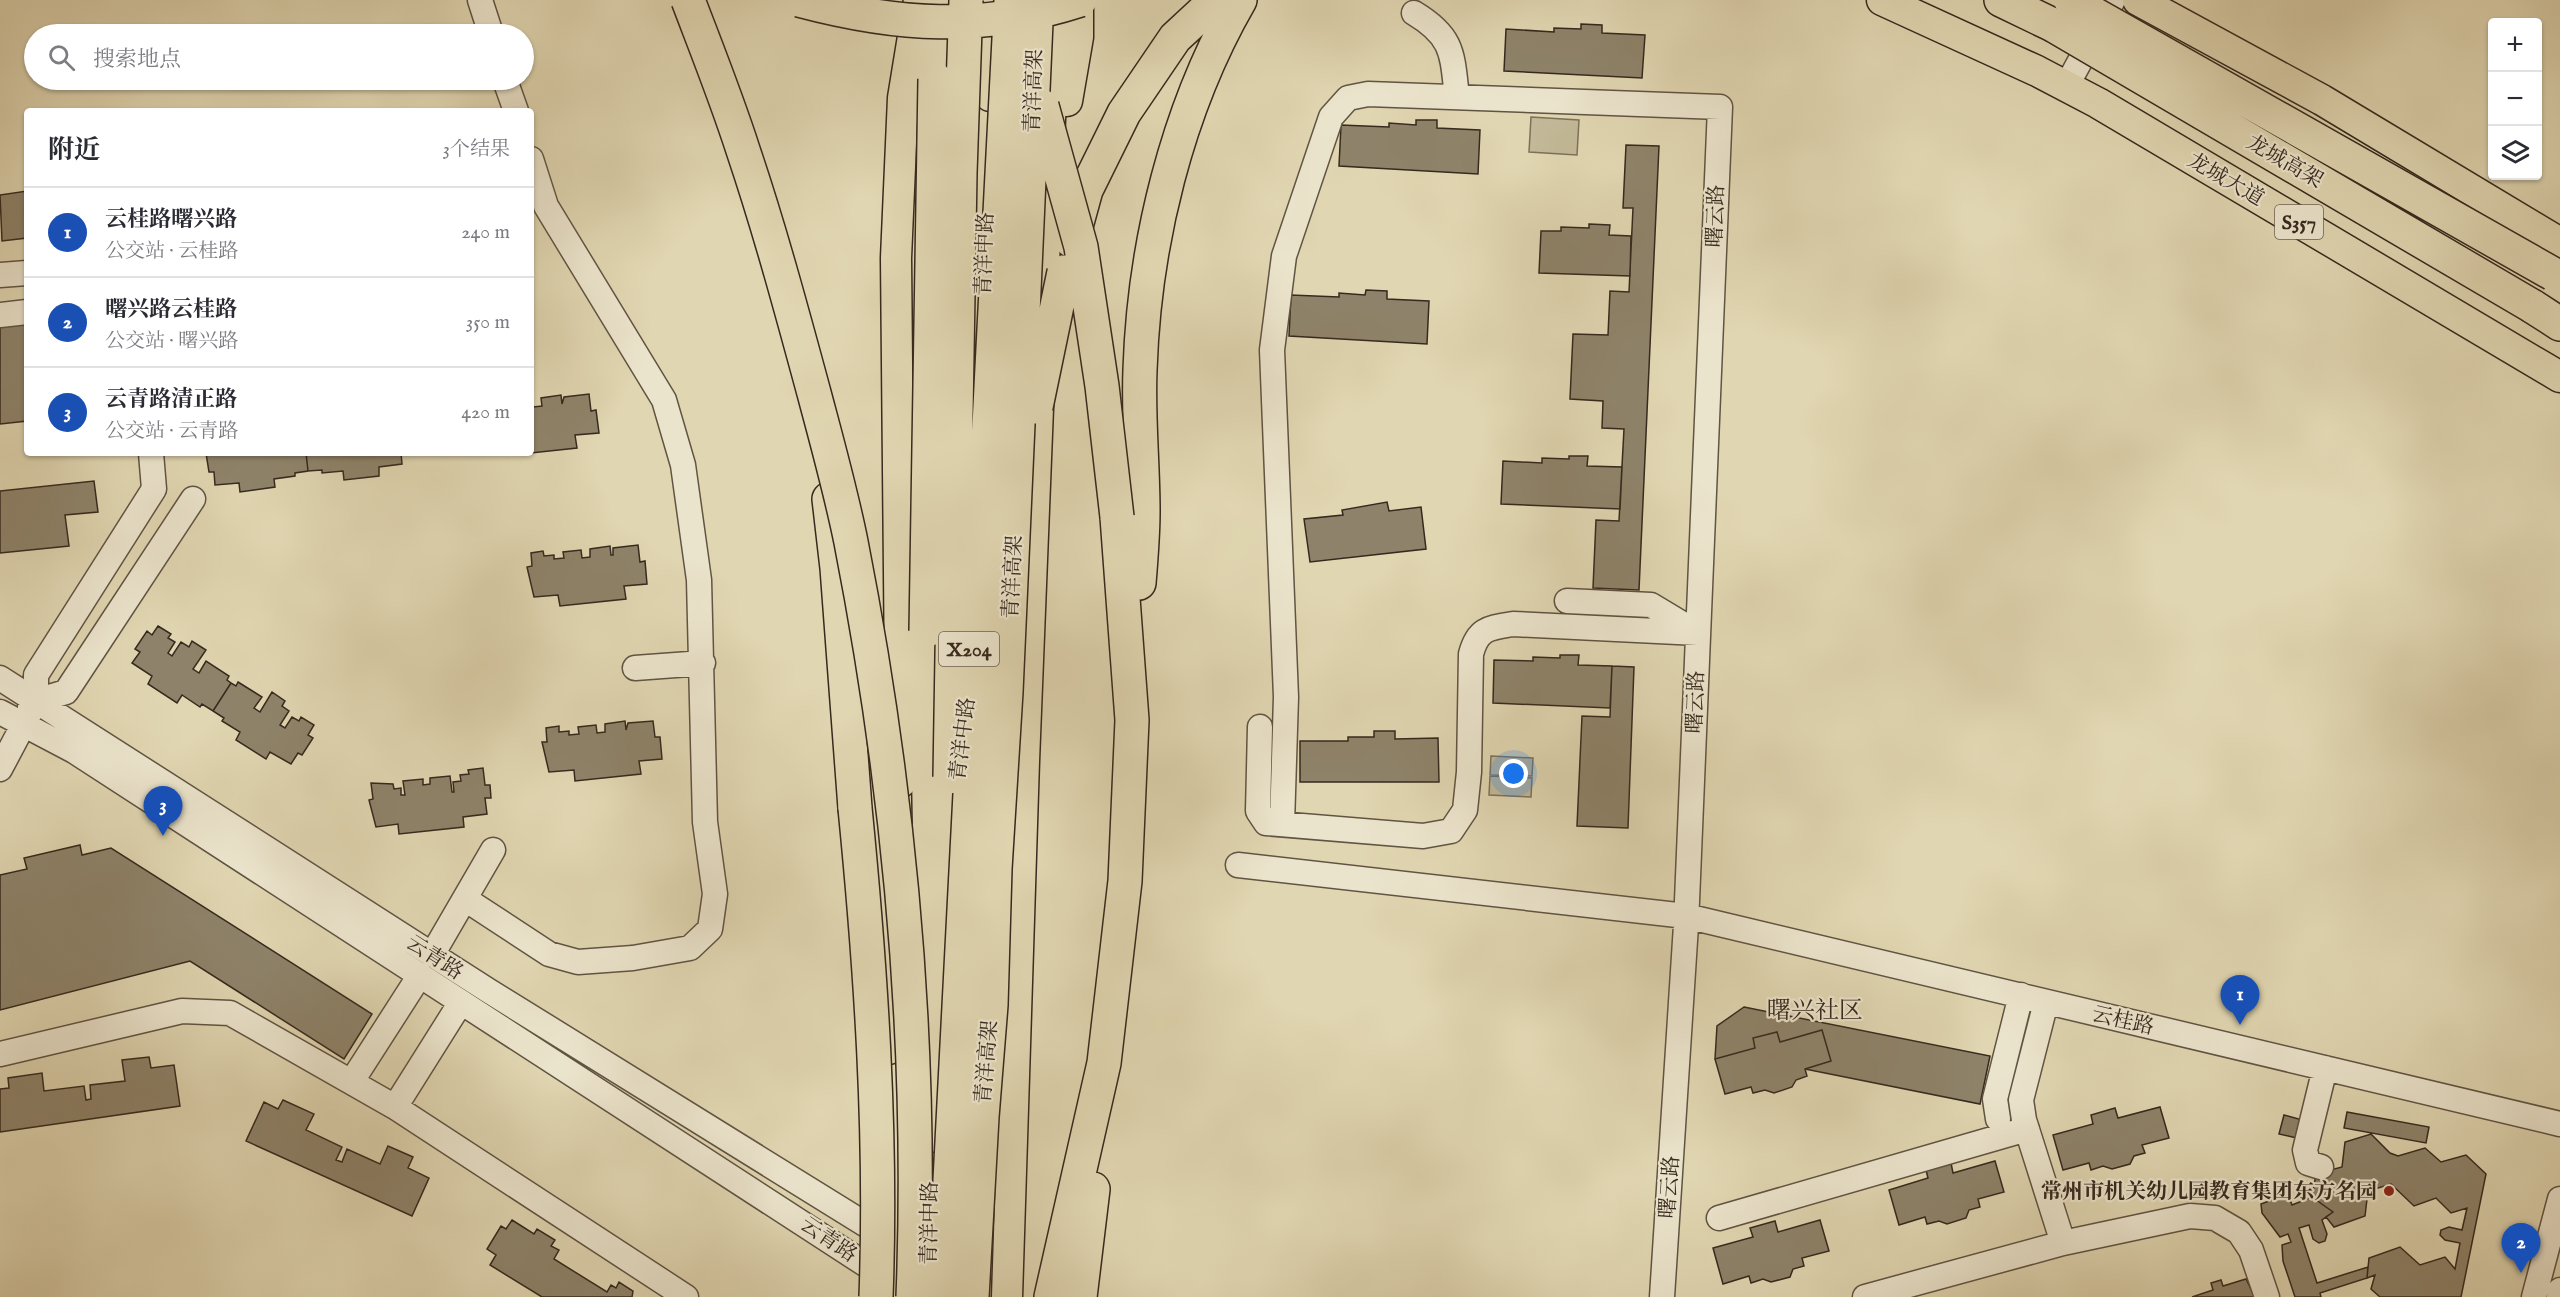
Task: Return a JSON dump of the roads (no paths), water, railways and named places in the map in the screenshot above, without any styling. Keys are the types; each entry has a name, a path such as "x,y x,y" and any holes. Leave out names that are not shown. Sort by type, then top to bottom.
{"highway":[{"path":"688,0 743,147 783,279 850,538 874,670 894,802 905,903 911,1004 916,1214 899,1294"},
{"path":"799,0 854,14 921,23 988,20 1058,7 1079,0"},
{"path":"932,970 926,631 935,79 945,0"},
{"path":"951,1154 947,924 960,172 967,0"},
{"path":"1011,0 1026,45 1081,247 1102,386 1117,517 1132,720"},
{"name":"青洋高架","path":"944,1297 1011,0"},
{"name":"青洋高架","path":"972,1297 991,1005 995,869 1006,692 1037,0"},
{"path":"1006,692 1037,398 1064,272 1086,190 1124,113 1175,38 1216,0"},
{"path":"1080,1297 1125,881 1143,512 1140,369 1150,268 1170,172 1188,107 1215,43 1240,0"},
{"path":"2001,0 2066,6"},
{"name":"龙城高架","path":"2009,0 2066,6 2558,265"},
{"name":"龙城高架","path":"2066,6 2560,324"},
{"path":"1051,1297 1104,1063"}],"main road":[{"path":"899,1294 885,1236 898,1095 902,783 896,258 903,98 919,0"},
{"path":"897,491 943,354 946,109 967,0"},
{"name":"青洋中路","path":"928,1297 932,970 968,698 993,0"},
{"name":"X204","path":"1007,1297 1024,761 1055,0"},
{"path":"1045,237 1078,37 1079,0"},
{"name":"龙城大道","path":"1882,0 2037,71 2066,87 2560,377"},
{"path":"1918,0 2037,71"},
{"path":"2138,0 2322,100 2558,265"},
{"path":"900,943 931,1095"},
{"path":"864,1297 867,1265 885,1236"}],"street":[{"path":"480,0 488,24"},
{"path":"2066,87 2113,0"},
{"path":"1282,824 1286,697 1272,350 1284,256 1331,117 1348,99 1368,94 1457,97 1452,53 1437,26 1414,13"},
{"path":"509,90 515,108"},
{"name":"曙云路","path":"1457,97 1720,107 1686,916 1662,1297"},
{"path":"465,899 549,954 578,962 633,958 690,948 710,929 715,894 705,822 702,738 703,663 699,580 683,465 664,400 538,208 534,180"},
{"path":"0,275 24,273"},
{"path":"0,315 24,312"},
{"path":"36,701 36,675 154,489 151,456"},
{"path":"0,768 10,723 36,701 66,692 193,499"},
{"path":"1568,601 1651,605 1698,633"},
{"path":"1260,726 1258,812 1266,823 1423,836 1451,831 1465,810 1469,772 1471,654 1476,638 1490,628 1513,624 1698,633"},
{"path":"635,669 703,663"},
{"name":"云青路","path":"0,678 426,965 461,1002 867,1265 899,1294"},
{"name":"云青路","path":"10,723 75,751 426,965 989,1297"},
{"path":"352,1081 426,965 493,850"},
{"name":"云桂路","path":"1238,865 1686,916 2560,1124"},
{"path":"1998,1119 1995,1099 2021,996"},
{"path":"395,1107 461,1002"},
{"path":"2046,1002 2021,1100 2027,1129 2063,1244"},
{"path":"0,1054 182,1011 230,1013 395,1107 686,1297"},
{"path":"2321,1167 2308,1163 2305,1150 2325,1068"},
{"path":"1719,1218 2027,1129"},
{"path":"2534,1297 2560,1199"},
{"path":"1865,1297 2063,1244 2190,1216 2216,1218 2239,1232 2251,1250 2267,1297"},
{"path":"2559,1297 2560,1290"}],"place":[{"name":"云青路清正路","path":"163,836"},
{"name":"云桂路曙兴路","path":"2240,1025"},
{"name":"常州市机关幼儿园教育集团东方名园","path":"2389,1191"},
{"name":"曙兴路云桂路","path":"2521,1273"}],"district":[{"name":"曙兴社区","path":"1815,1010"}]}
